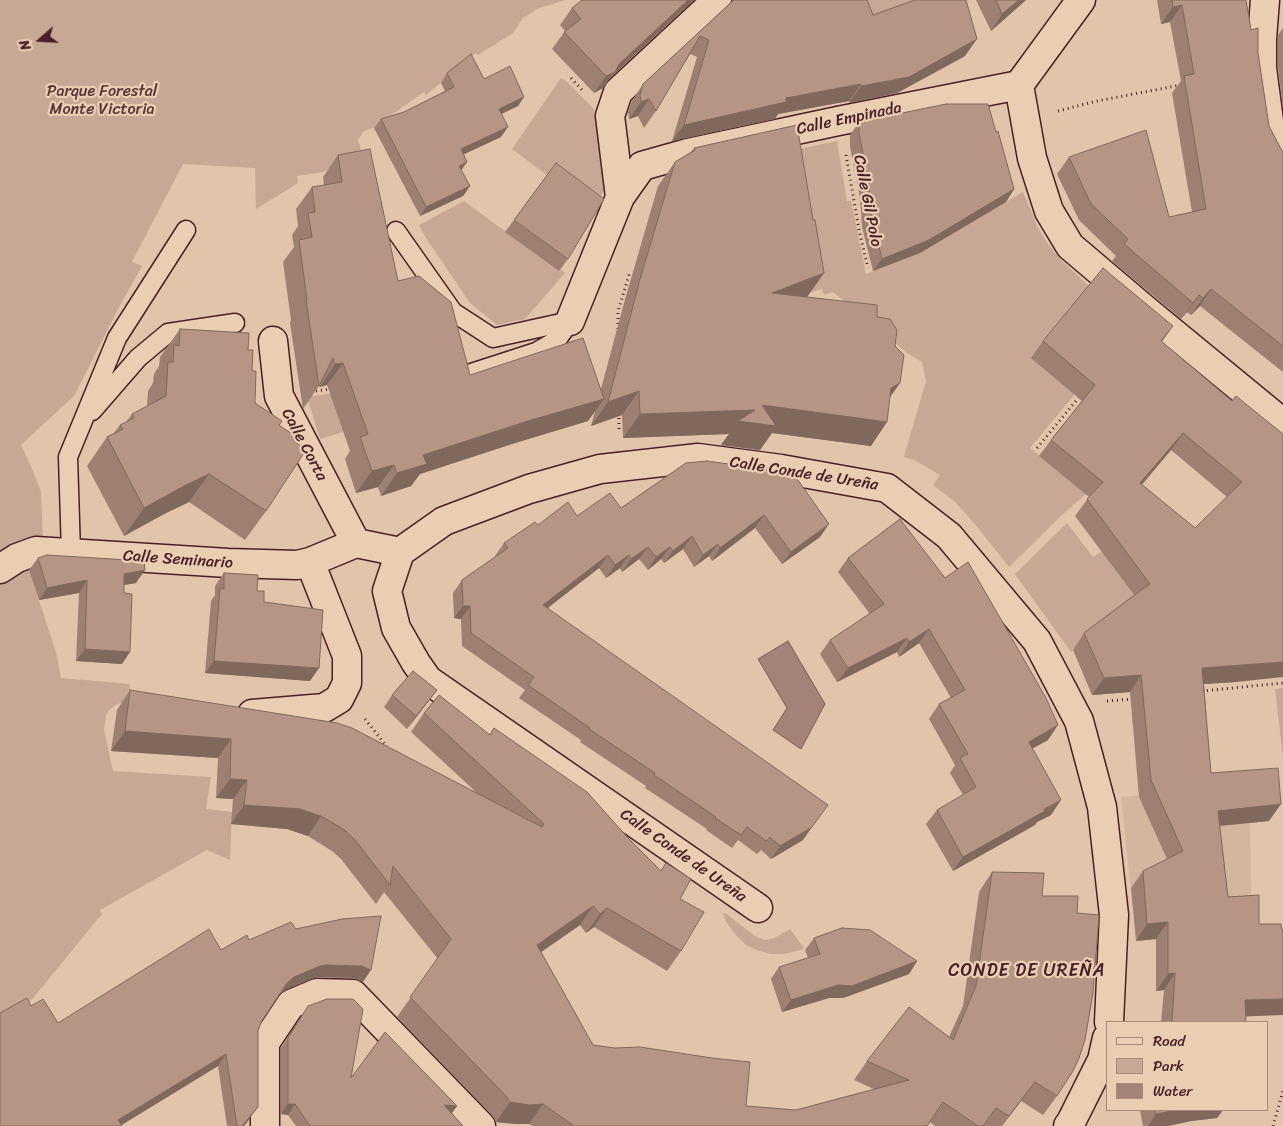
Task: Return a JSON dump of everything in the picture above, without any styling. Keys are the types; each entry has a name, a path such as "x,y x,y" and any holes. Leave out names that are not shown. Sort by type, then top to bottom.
{"street":[{"path":"620,197 610,116 618,92 717,0"},
{"path":"1081,0 1019,85 1032,158 1050,211 1070,246 1283,423"},
{"path":"1265,0 1262,68 1271,136 1283,158"},
{"name":"Calle Empinada","path":"570,321 620,197 642,166 688,153 1019,85"},
{"name":"Calle Corta","path":"273,341 278,396 356,543"},
{"name":"Calle Conde de Ureña","path":"758,908 428,680 396,628 387,591 400,552 444,521 529,489 600,469 698,458 781,469 887,488 949,536 1030,633 1041,649 1079,721 1102,806 1114,915 1110,1021"},
{"path":"356,543 400,552"},
{"name":"Calle Seminario","path":"0,569 17,558 36,551 228,563 297,565 310,562 356,543"},
{"path":"252,714 324,708 339,699 347,683 348,656 310,562"},
{"path":"265,1126 265,1043 291,1004 317,993 353,994 481,1126"},
{"path":"1068,1126 1102,1060 1106,1042"}],"lane":[{"path":"71,553 68,458 116,338 186,230"},
{"path":"396,231 453,312 493,338 570,321"},
{"name":"Calle Empinada","path":"462,376 536,352 558,340 570,321"},
{"path":"82,423 138,358 168,333 235,322"}],"path":[{"path":"1097,101 1183,84"},
{"name":"Calle Gil Polo","path":"844,148 868,268"},
{"path":"618,338 618,311 631,266"},
{"path":"315,391 334,389"},
{"path":"1037,448 1085,389"},
{"path":"619,412 620,440"},
{"path":"1198,692 1283,683"},
{"path":"1103,702 1141,698"},
{"path":"324,708 338,722 364,718 388,748"},
{"path":"1273,1126 1283,1091"}],"shaded area":[{"path":"1248,786 1251,898 1133,909 1121,797"}],"green space":[{"name":"Parque Forestal Monte Victoria","path":"0,0 565,0 537,9 523,18 513,33 478,55 476,53 426,95 424,92 373,128 364,131 358,140 361,150 345,162 323,172 297,176 298,183 256,209 255,168 183,164 132,262 142,266 74,396 21,445 41,492 43,538 27,564 56,652 61,678 130,684 129,703 123,702 116,705 109,710 106,716 104,730 113,771 211,777 206,809 232,812 230,860 207,850 100,910 102,914 29,1003 0,1021"},
{"path":"848,0 921,0 876,26"},
{"path":"561,78 594,109 605,187 595,211 512,149"},
{"path":"837,141 847,201 851,201 866,274 920,253 1023,192 1039,230 1048,244 1060,259 1090,287 1075,394 1030,448 1086,494 1009,567 955,502 933,485 940,475 914,460 904,457 926,381 922,362 907,353 833,292 824,295 822,289 811,292 781,153"},
{"path":"464,201 559,271 561,269 565,273 525,319 497,325 470,303 419,225"},
{"path":"441,377 447,400 320,439 307,397"},
{"path":"1067,523 1093,557 1102,551 1135,597 1121,613 1071,652 1015,574"},
{"path":"1283,688 1283,758 1275,689"},
{"path":"723,913 758,938 765,940 774,938 790,929 804,948 784,954 770,954 757,950 746,945 735,934 726,922"}],"water":[{"path":"788,641 825,704 801,749 773,730 787,708 758,659"}],"building":[{"path":"582,0 688,0 619,64 615,72 606,76 564,32 581,19 572,8"},
{"path":"734,0 867,0 873,15 915,0 966,0 977,39 909,77 786,98 786,102 684,125 709,40 700,36 656,111 649,99 641,102 640,95 643,84"},
{"path":"996,0 1019,0 1002,14"},
{"path":"1172,0 1246,0 1251,30 1258,28 1258,53 1269,126 1283,151 1283,346 1211,289 1203,298 1199,295 1193,303 1124,244 1128,239 1091,204 1069,157 1146,130 1169,217 1206,209 1184,76 1194,74 1182,5 1173,7"},
{"path":"471,54 484,79 510,66 524,97 499,109 508,127 461,149 467,162 459,166 470,186 426,207 381,119 404,112 454,87 447,73"},
{"path":"946,104 988,104 996,132 998,131 1014,189 929,240 882,259 871,214 869,185 859,133 859,122"},
{"path":"797,125 824,273 772,293 877,305 877,317 890,319 897,330 895,346 904,355 900,383 891,388 887,422 762,405 776,426 738,421 755,410 640,414 639,391 608,402 640,279 675,162 695,150 694,148"},
{"path":"370,149 398,281 419,276 451,302 470,375 583,338 604,399 531,420 423,455 427,464 397,473 394,465 372,471 360,437 368,434 343,363 335,364 333,358 319,386 299,240 312,237 308,213 315,212 312,187 342,182 338,155"},
{"path":"556,163 604,199 568,259 514,220"},
{"path":"1103,268 1173,326 1161,341 1232,401 1236,396 1283,434 1283,662 1202,668 1211,773 1278,768 1281,804 1218,811 1228,897 1259,895 1259,924 1281,924 1283,930 1283,999 1245,1000 1246,1021 1172,1021 1175,973 1168,974 1168,922 1147,924 1143,871 1183,851 1151,780 1141,675 1104,678 1084,633 1150,584 1087,499 1103,482 1051,440 1095,385 1043,341","holes":["1183,433 1242,482 1195,528 1140,483"]},
{"path":"180,329 249,333 248,350 253,350 252,371 256,371 255,403 282,421 279,425 295,436 293,440 306,450 266,511 209,474 144,508 107,437 123,429 120,425 134,418 132,414 166,396 168,362 173,362 174,345 179,346"},
{"path":"707,461 793,473 829,524 791,552 764,515 720,548 718,544 703,555 692,536 673,551 670,547 656,557 648,547 631,559 629,555 615,565 608,555 543,605 828,805 812,827 780,846 770,837 766,841 747,827 741,835 528,685 534,677 471,633 470,606 463,606 462,580 508,548 504,543 535,522 538,525 568,502 577,516 610,493 621,508 686,463"},
{"path":"900,519 945,578 968,562 1046,698 1058,725 1029,742 1061,800 963,857 937,810 976,787 960,758 968,754 939,704 965,690 929,629 909,642 907,638 848,668 830,640 884,604 848,558"},
{"path":"47,555 144,561 145,570 124,574 124,593 132,594 130,652 85,649 87,580 47,588 38,558"},
{"path":"224,573 258,575 257,591 264,591 264,602 323,610 319,668 214,661 220,588 224,589"},
{"path":"413,671 437,690 416,716 392,695"},
{"path":"130,690 337,723 352,728 542,827 544,824 424,713 439,695 490,735 494,728 587,792 661,871 666,863 691,879 680,899 704,912 681,951 607,908 600,914 593,906 537,945 593,1045 615,1048 640,1047 750,1062 746,1106 796,1110 909,1080 867,1061 909,1007 953,1040 976,986 992,872 1044,873 1042,896 1078,896 1077,913 1099,915 1093,993 1085,1040 1079,1058 1057,1096 1035,1082 1009,1116 996,1108 983,1126 978,1126 943,1102 927,1126 574,1126 543,1104 529,1105 510,1102 410,997 451,939 393,866 390,885 346,831 321,816 300,809 244,805 247,780 230,779 231,739 125,731"},
{"path":"381,916 371,970 362,966 326,965 294,977 287,983 261,1022 258,1031 258,1107 242,1126 237,1126 226,1054 118,1120 122,1126 0,1126 0,1013 27,998 31,1006 43,999 58,1023 209,929 221,950 247,935 249,940 291,922 296,929 342,919"},
{"path":"842,928 870,930 917,961 852,986 838,985 791,1000 779,967 820,954 814,938"},
{"path":"327,999 353,999 363,1009 351,1078 385,1032 457,1106 444,1105 463,1126 310,1126 295,1104 288,1104 288,1038 308,1006"},
{"path":"1155,1111 1172,1111 1156,1114"}],"district":[{"name":"CONDE DE UREÑA","path":"1027,971"}]}
